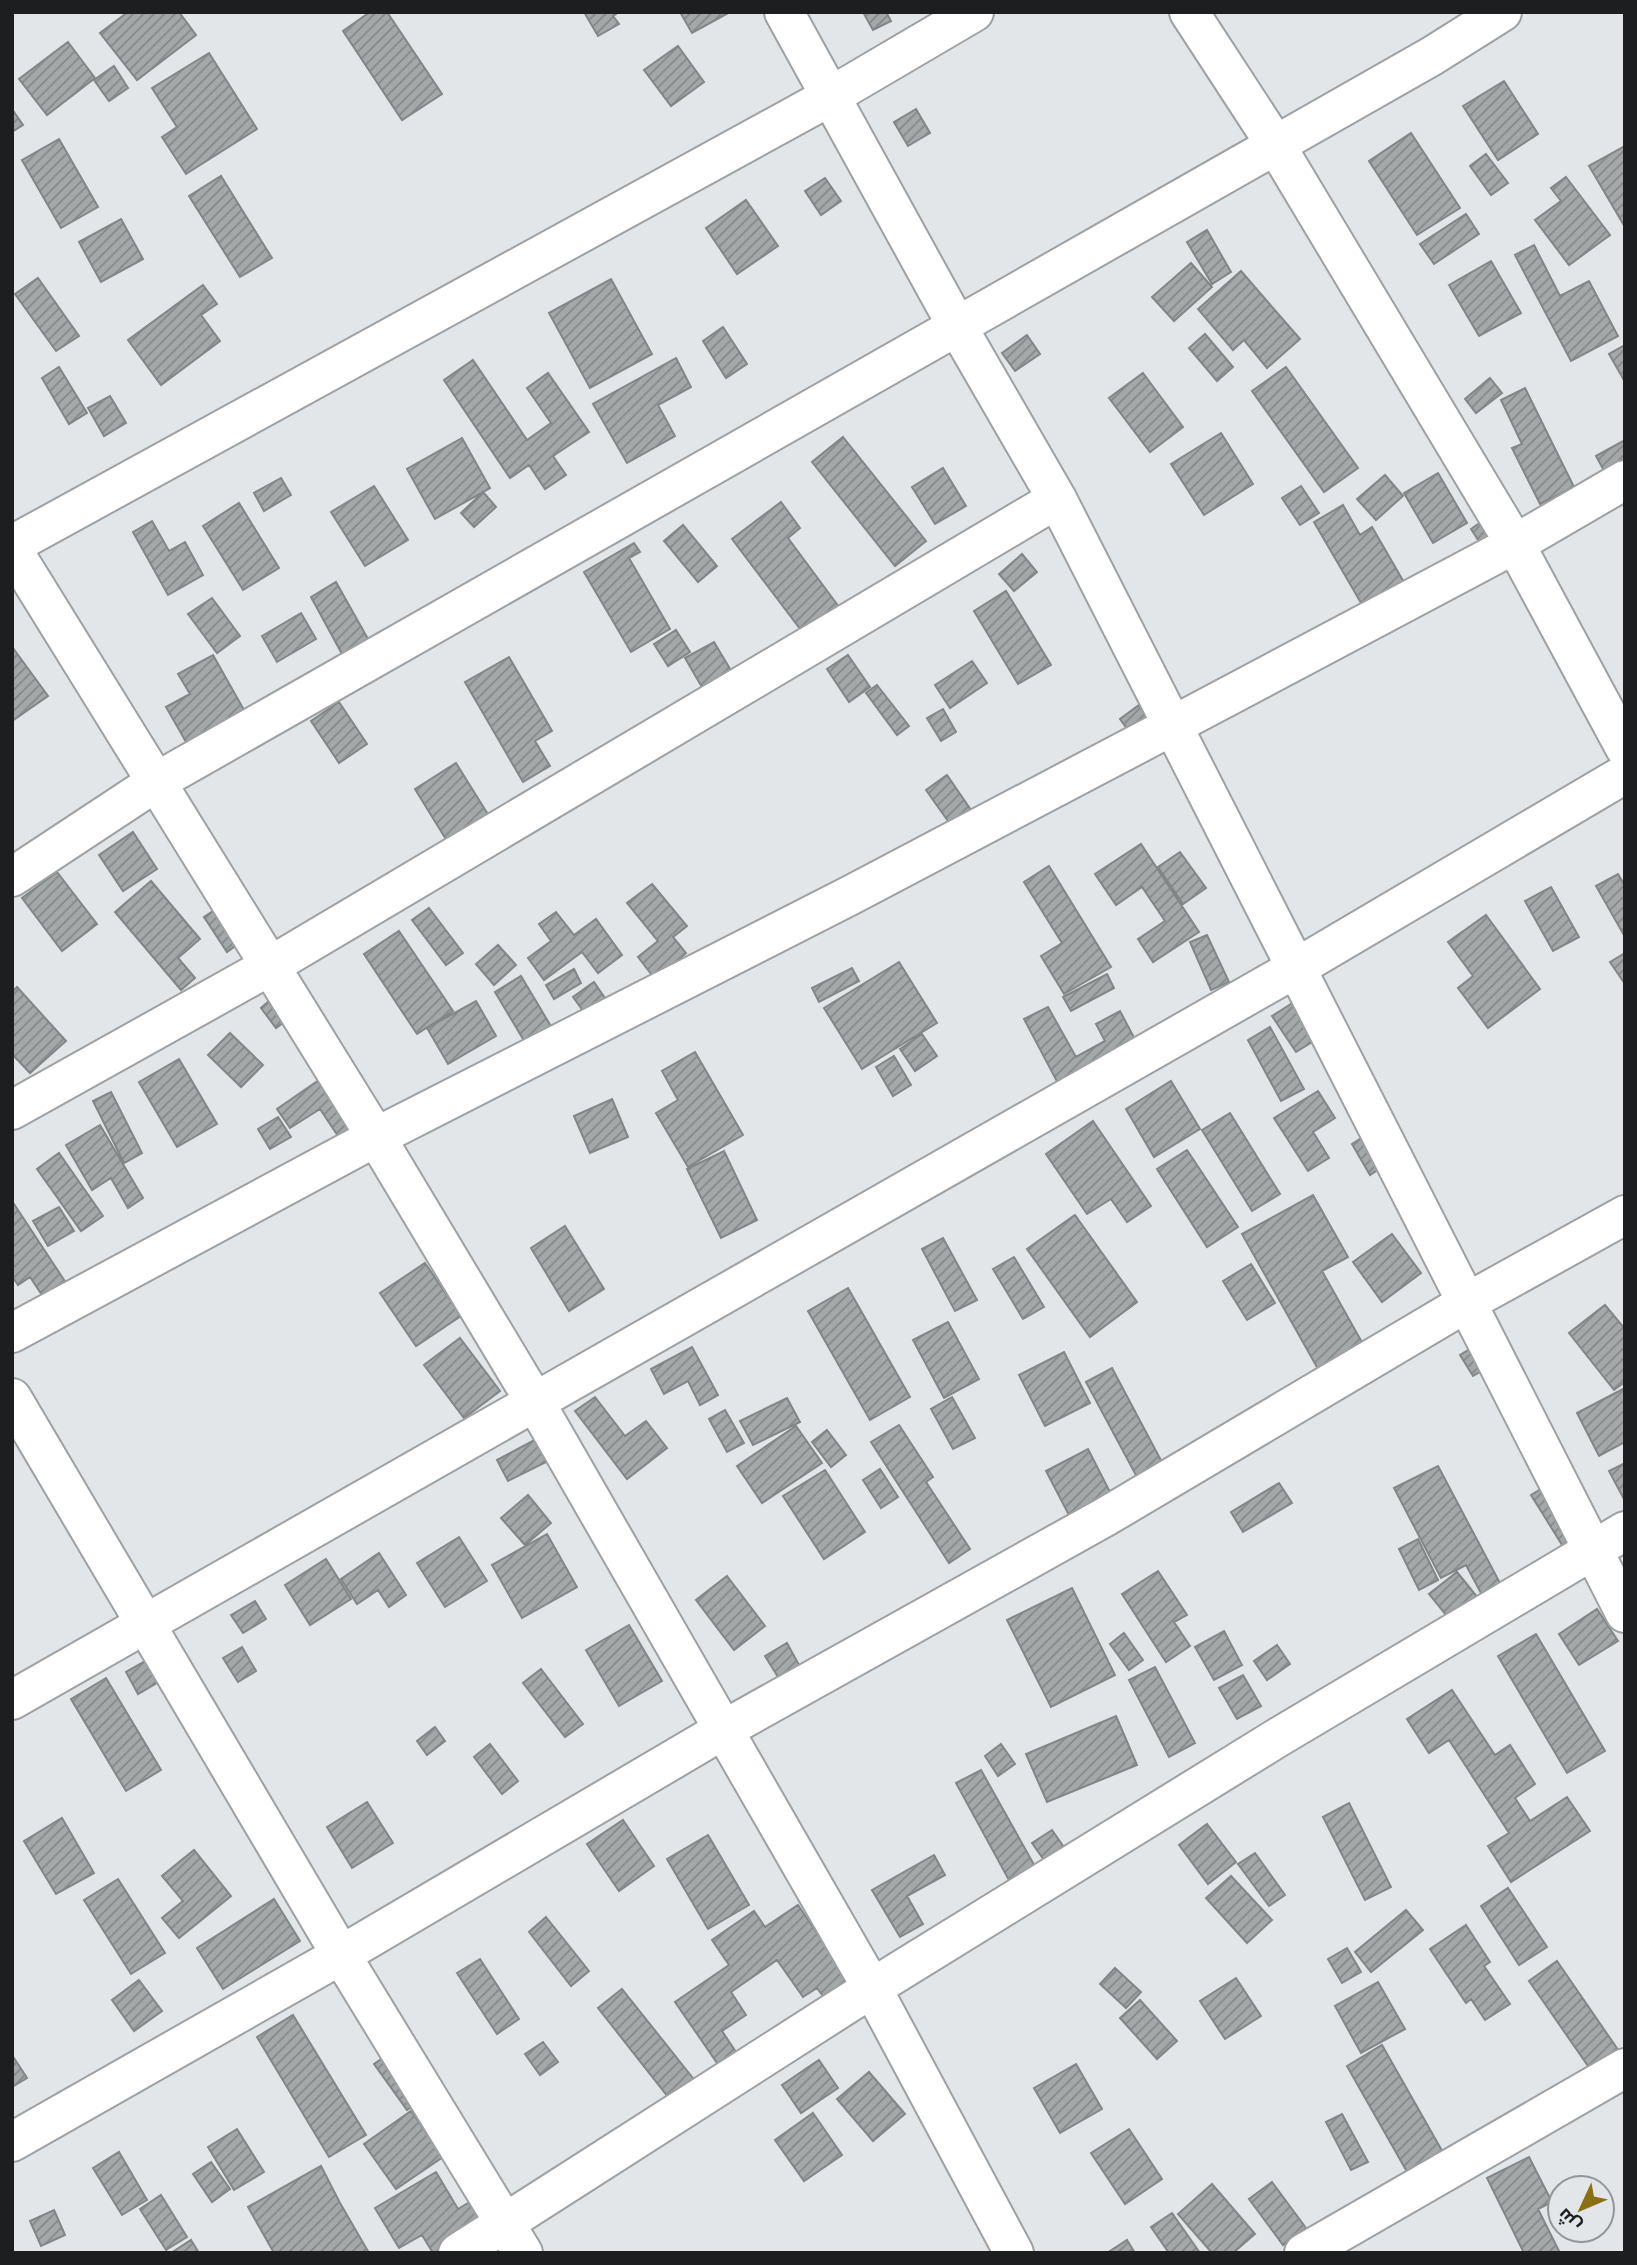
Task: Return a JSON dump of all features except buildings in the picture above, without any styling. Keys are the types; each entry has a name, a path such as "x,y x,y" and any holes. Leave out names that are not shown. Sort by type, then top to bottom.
{"street":[{"path":"784,12 957,326 1057,499 1466,1303 1609,1541 1625,1614"},
{"path":"974,12 831,96 12,547 376,1137 535,1402 872,1988 1014,2253"},
{"path":"1189,12 1275,144 1516,544 1625,748"},
{"path":"12,877 156,782 1432,56 1502,12"},
{"path":"12,1333 376,1137 851,895 1172,726 1516,544 1625,480"},
{"path":"12,1110 270,966 1057,499"},
{"path":"12,1700 1296,968 1625,774"},
{"path":"12,2142 341,1955 723,1730 1105,1517 1466,1303 1625,1214"},
{"path":"12,1398 341,1955 514,2238"},
{"path":"458,2253 514,2238 872,1988 1277,1738 1609,1541"},
{"path":"1307,2252 1625,2068"}]}
